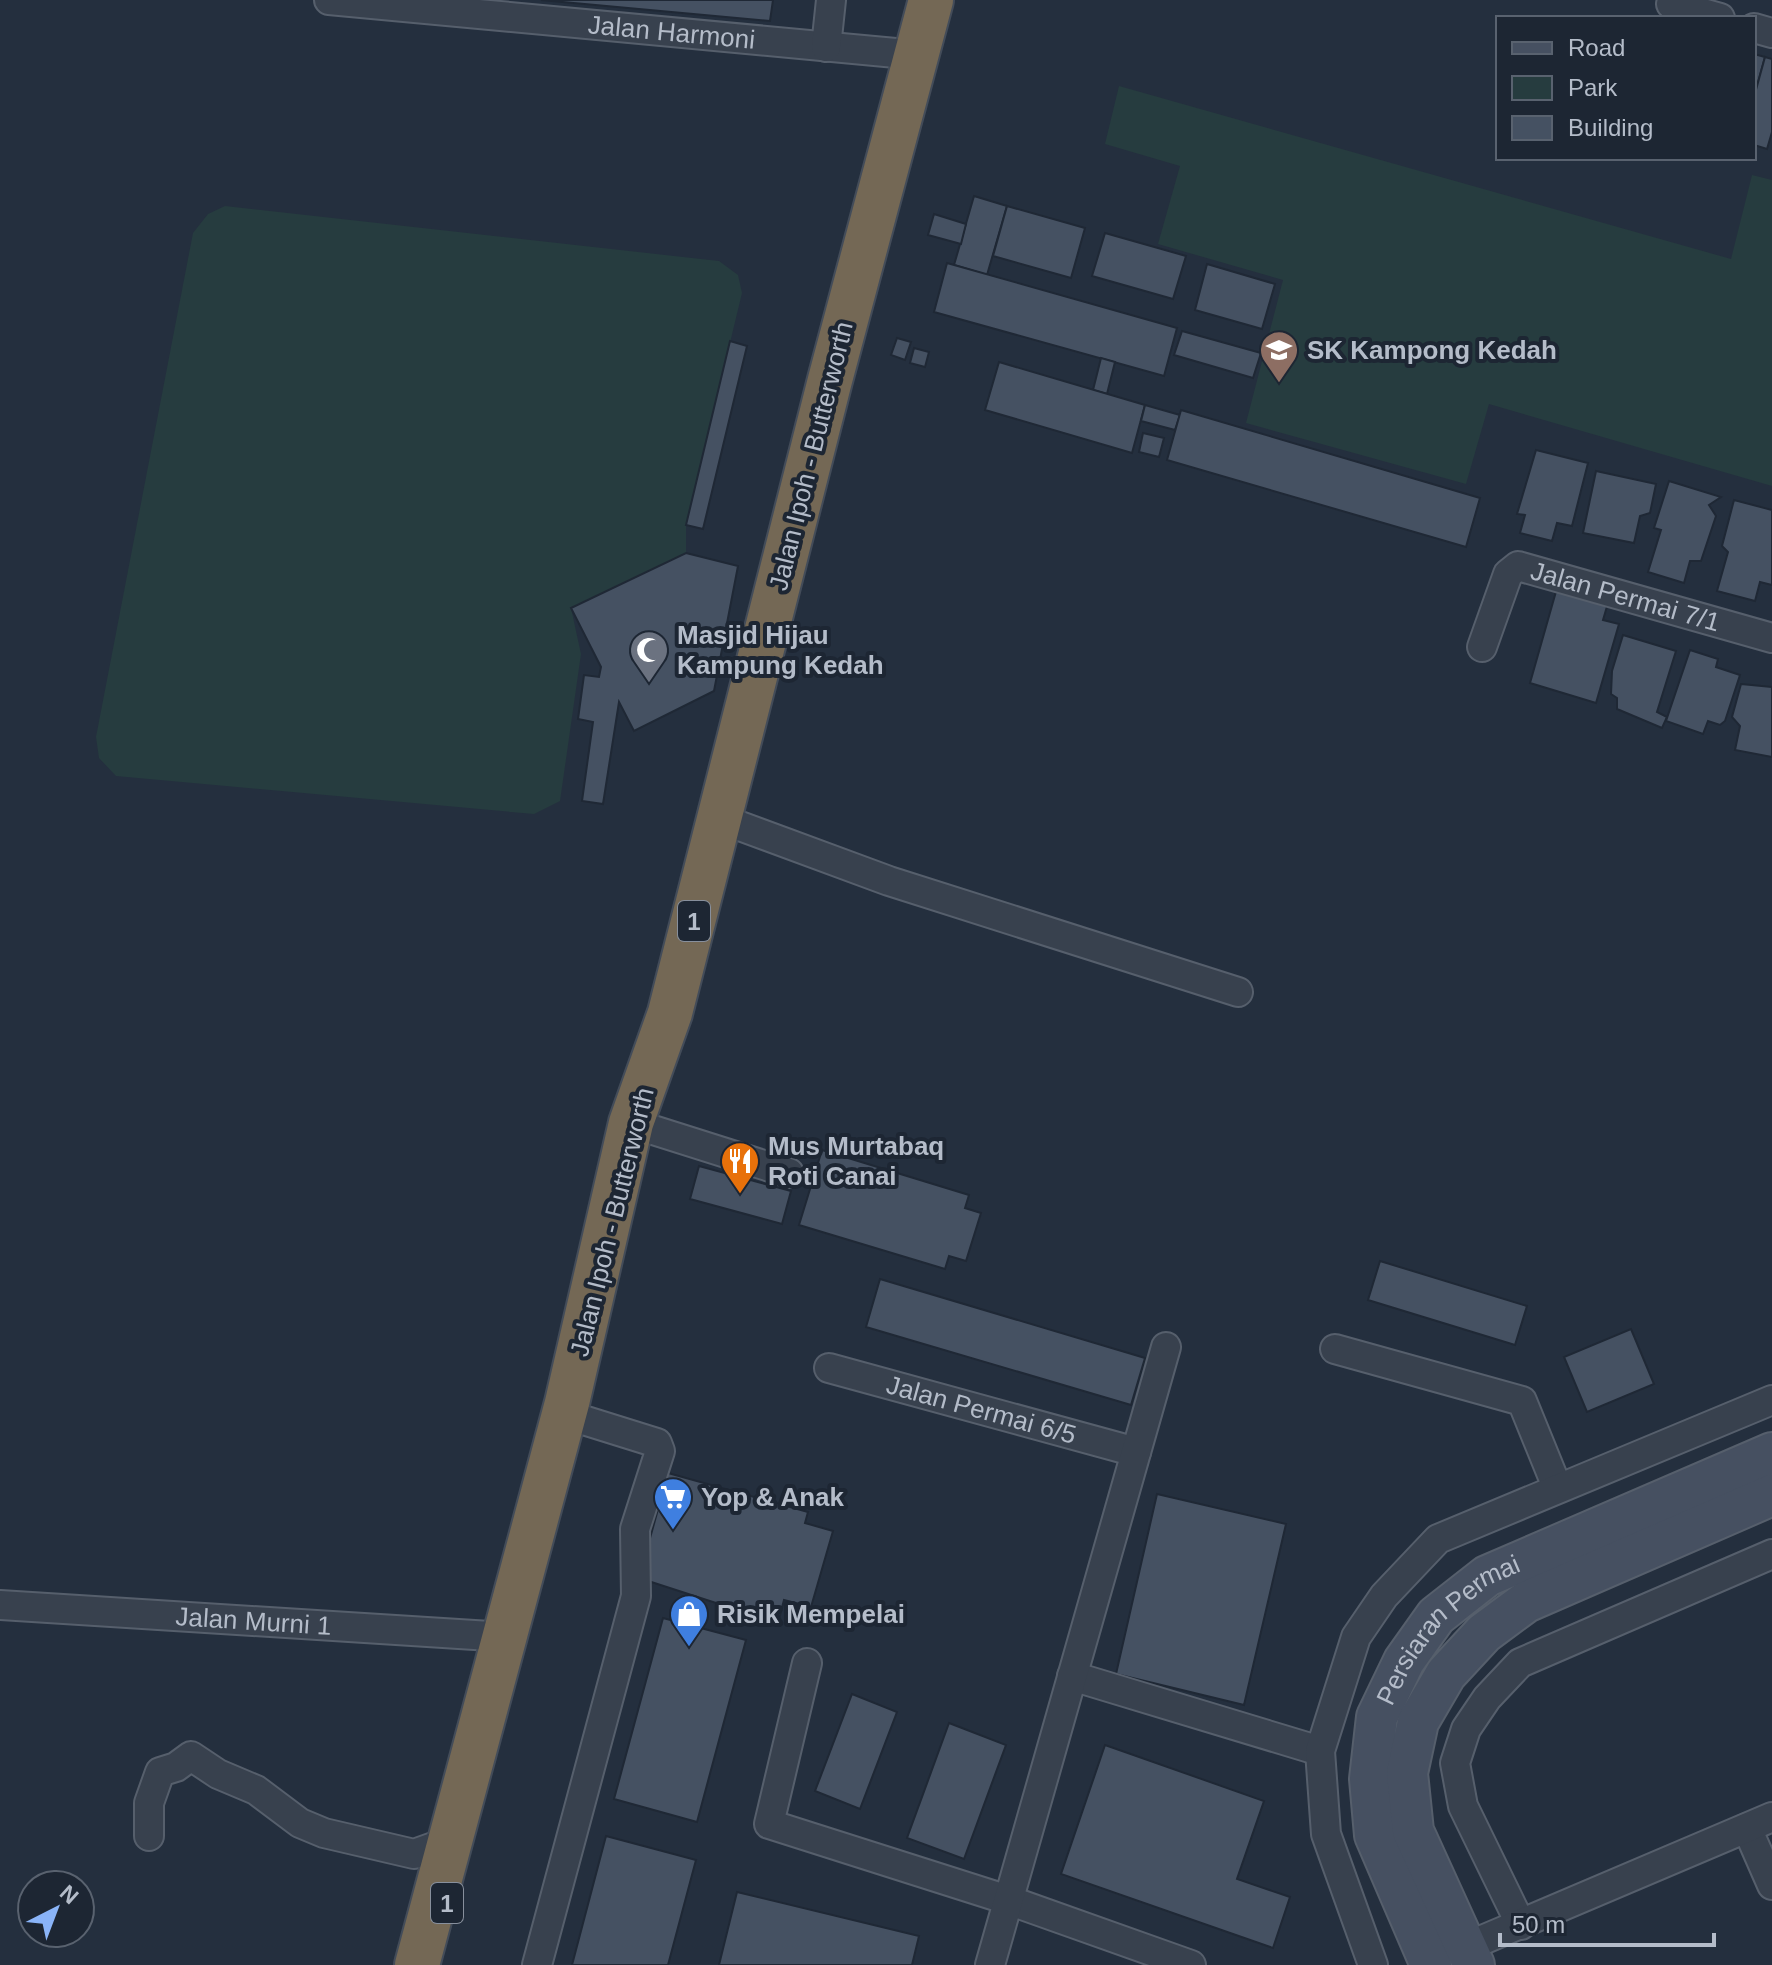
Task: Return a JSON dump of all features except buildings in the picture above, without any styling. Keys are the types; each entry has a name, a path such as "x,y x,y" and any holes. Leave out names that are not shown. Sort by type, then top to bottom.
{"highway":[{"name":"Jalan Ipoh - Butterworth","path":"417,1965 420,1848 506,1637 564,1414 631,1123 670,1013 830,380 931,0"},
{"name":"Jalan Ipoh - Butterworth","path":"420,1848 441,1965"}],"street":[{"name":"Jalan Harmoni","path":"329,0 917,55"},
{"path":"826,47 831,0"},
{"path":"1671,7 1711,16"},
{"name":"Jalan Permai 7/1","path":"1482,647 1508,574 1518,566 1772,638"},
{"path":"721,819 889,881 1238,992"},
{"path":"631,1123 789,1173"},
{"path":"990,1965 1166,1347"},
{"path":"1335,1349 1522,1401 1557,1487"},
{"name":"Jalan Permai 6/5","path":"829,1368 1136,1452"},
{"path":"1373,1965 1326,1834 1320,1751 1333,1698 1356,1637 1384,1596 1438,1539 1772,1400"},
{"path":"537,1965 636,1596 635,1529 659,1446 564,1414"},
{"name":"Persiaran Permai","path":"1431,1965 1375,1835 1370,1779 1377,1717 1404,1661 1436,1616 1487,1576 1772,1453"},
{"name":"Persiaran Permai","path":"1470,1956 1413,1831 1407,1773 1418,1722 1446,1674 1484,1633 1526,1602 1772,1495"},
{"path":"1521,1925 1463,1806 1455,1763 1466,1729 1487,1698 1520,1663 1772,1554"},
{"name":"Jalan Murni 1","path":"0,1605 506,1637"},
{"path":"807,1663 769,1824 1008,1900 1191,1965"},
{"path":"1072,1676 1320,1751"},
{"path":"149,1836 149,1803 160,1772 176,1767 191,1756 218,1774 256,1790 312,1829 420,1848"},
{"path":"1470,1956 1521,1925 1760,1822 1772,1885"}],"green space":[{"path":"1119,86 1731,259 1752,175 1772,180 1772,486 1489,404 1466,484 1246,423 1283,280 1158,244 1180,166 1105,144"},
{"path":"225,206 719,261 738,275 742,293 686,525 686,553 571,608 581,654 560,801 534,814 116,776 99,758 96,737 193,233 208,214"}],"place":[{"name":"SK Kampong Kedah","path":"1279,384"},
{"name":"Masjid Hijau Kampung Kedah","path":"649,684"},
{"name":"Mus Murtabaq Roti Canai","path":"740,1195"},
{"name":"Yop & Anak","path":"673,1531"},
{"name":"Risik Mempelai","path":"689,1648"}]}
